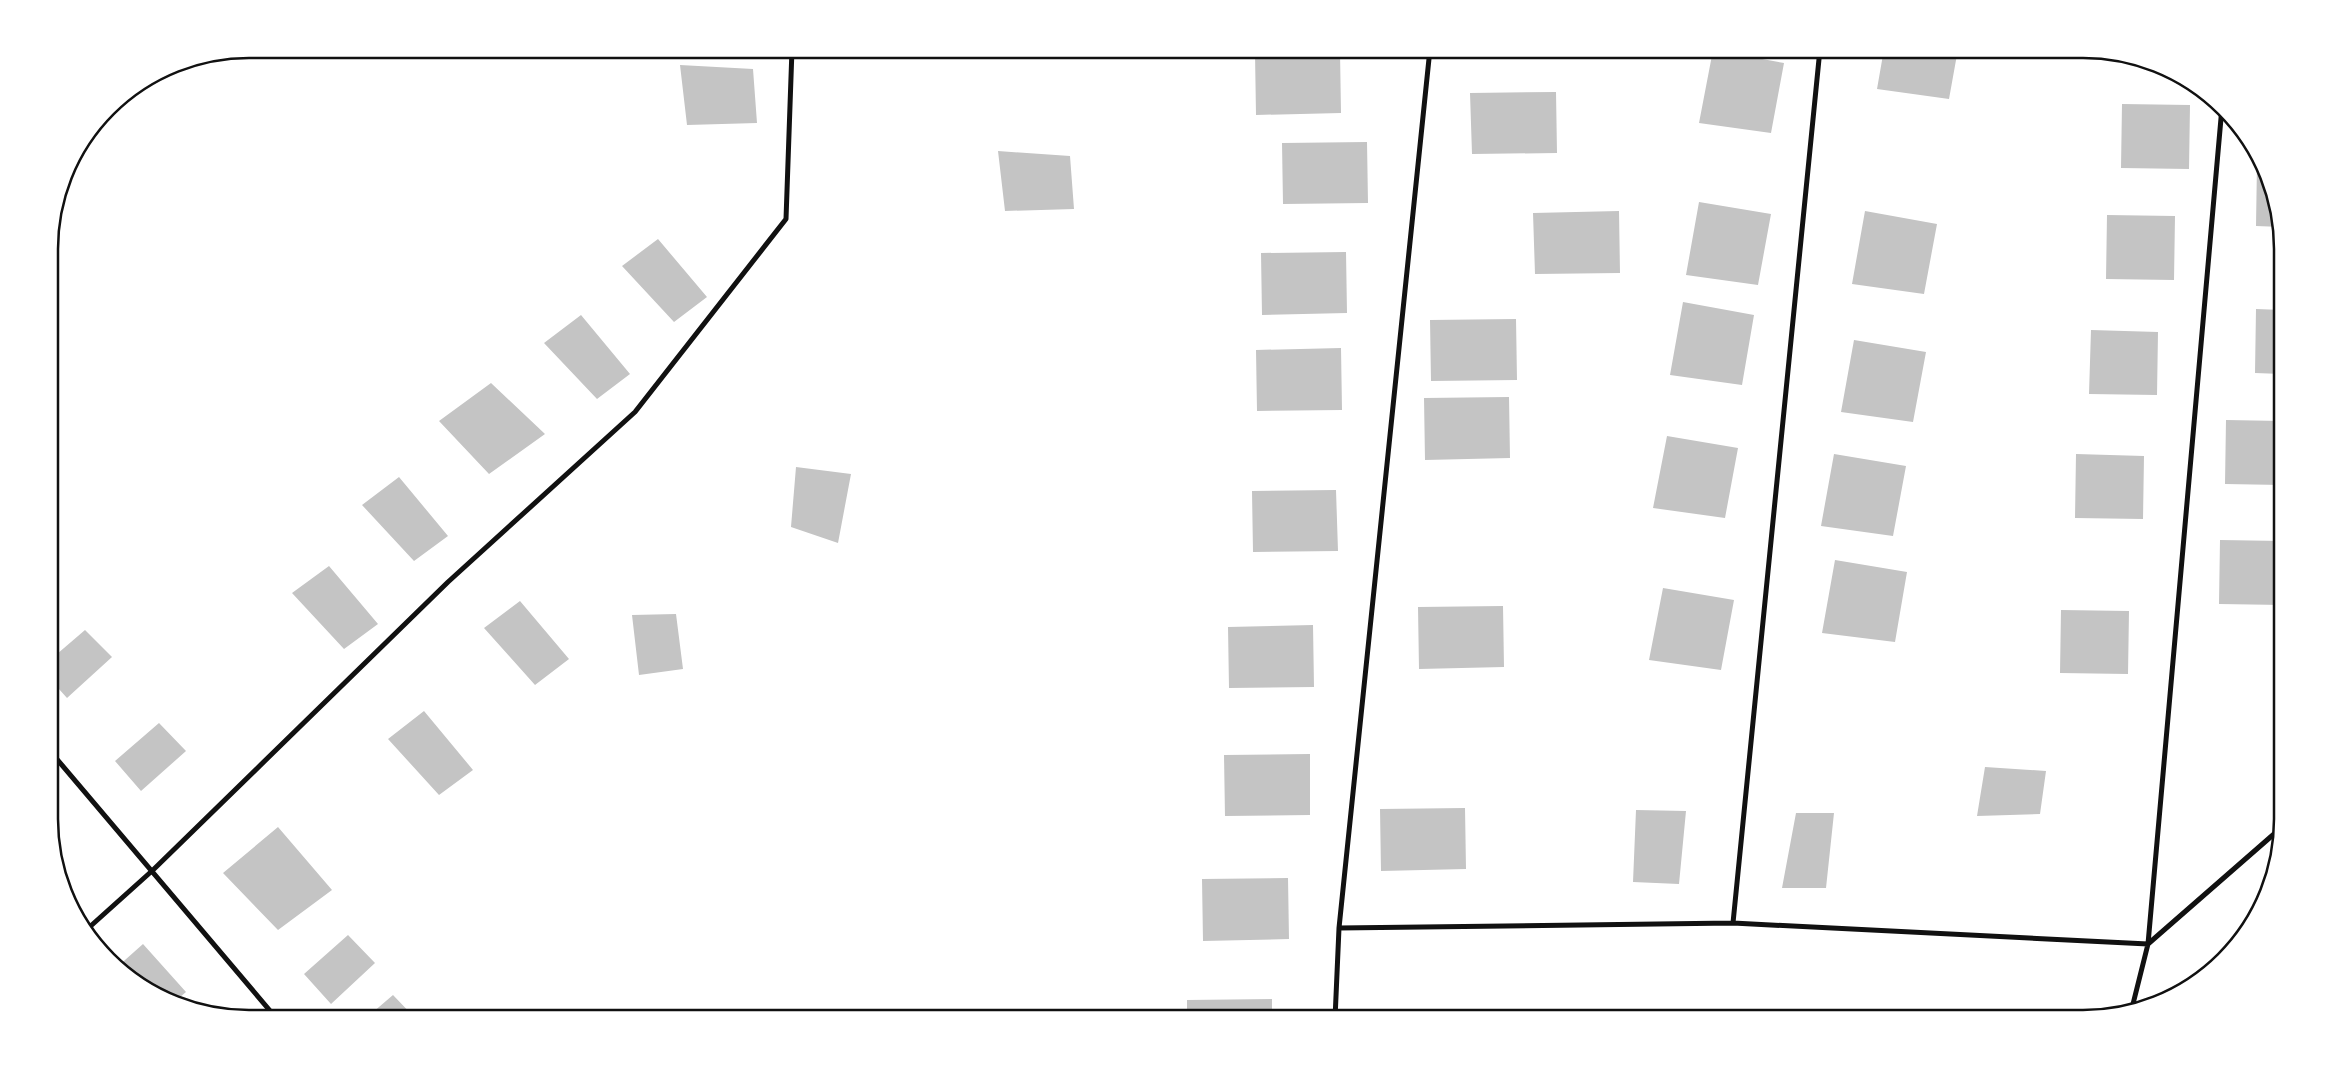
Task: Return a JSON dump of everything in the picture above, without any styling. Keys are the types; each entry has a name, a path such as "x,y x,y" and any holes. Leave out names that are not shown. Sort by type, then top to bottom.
{"street":[{"path":"90,926 153,870 448,582 635,412 786,219 792,58"},
{"path":"1335,1010 1339,928 1429,58"},
{"path":"1732,923 1819,58"},
{"path":"2133,1004 2148,944 2221,116"},
{"path":"58,760 153,870 270,1010"},
{"path":"1339,928 1732,923 2148,944 2274,834"}],"building":[{"path":"1255,58 1340,58 1341,113 1256,115"},
{"path":"1711,58 1757,58 1784,63 1771,133 1699,123"},
{"path":"1882,58 1956,58 1949,99 1877,89"},
{"path":"680,65 753,69 757,123 687,125"},
{"path":"1556,92 1557,153 1472,154 1470,93"},
{"path":"2122,104 2190,105 2189,169 2121,168"},
{"path":"1367,142 1368,203 1283,204 1282,143"},
{"path":"998,151 1070,156 1074,209 1005,211"},
{"path":"2257,168 2268,199 2273,227 2256,226"},
{"path":"1699,202 1771,214 1758,285 1686,275"},
{"path":"1619,211 1620,273 1535,274 1533,213"},
{"path":"1865,211 1937,224 1924,294 1852,284"},
{"path":"2107,215 2175,216 2174,280 2106,279"},
{"path":"658,239 707,297 674,322 622,266"},
{"path":"1346,252 1347,313 1262,315 1261,253"},
{"path":"1683,302 1754,315 1742,385 1670,375"},
{"path":"2256,309 2274,310 2274,374 2255,373"},
{"path":"581,315 630,374 597,399 544,343"},
{"path":"1516,319 1517,380 1431,381 1430,320"},
{"path":"2091,330 2158,332 2157,395 2089,394"},
{"path":"1854,340 1926,352 1913,422 1841,412"},
{"path":"1341,348 1342,410 1257,411 1256,350"},
{"path":"491,383 545,434 489,474 439,421"},
{"path":"1509,397 1510,458 1425,460 1424,398"},
{"path":"2226,420 2274,421 2274,485 2225,484"},
{"path":"1667,436 1738,448 1725,518 1653,508"},
{"path":"1834,454 1906,466 1893,536 1821,526"},
{"path":"2076,454 2144,456 2143,519 2075,518"},
{"path":"796,467 851,474 838,543 791,527"},
{"path":"399,477 448,536 414,561 362,505"},
{"path":"1336,490 1338,551 1253,552 1252,491"},
{"path":"2220,540 2274,541 2274,605 2219,604"},
{"path":"1835,560 1907,572 1895,642 1822,633"},
{"path":"329,566 378,624 344,649 292,593"},
{"path":"1663,588 1734,600 1721,670 1649,660"},
{"path":"520,601 569,659 535,685 484,628"},
{"path":"1503,606 1504,667 1419,669 1418,607"},
{"path":"2061,610 2129,611 2128,674 2060,673"},
{"path":"676,614 683,669 639,675 632,615"},
{"path":"1313,625 1314,687 1229,688 1228,627"},
{"path":"85,630 112,657 67,698 58,688 58,653"},
{"path":"424,711 473,770 439,795 388,739"},
{"path":"159,723 186,751 141,791 115,761"},
{"path":"1310,754 1310,815 1225,816 1224,755"},
{"path":"1985,767 2046,771 2040,814 1977,816"},
{"path":"1465,808 1466,869 1381,871 1380,809"},
{"path":"1636,810 1686,811 1679,884 1633,882"},
{"path":"1796,813 1834,813 1826,888 1782,888"},
{"path":"278,827 332,890 278,930 223,873"},
{"path":"1288,878 1289,939 1203,941 1202,879"},
{"path":"348,935 375,963 331,1004 304,974"},
{"path":"143,944 186,992 180,998 175,996 153,985 122,963"},
{"path":"393,995 407,1010 376,1010"},
{"path":"1272,999 1272,1010 1187,1010 1187,1000"}]}
